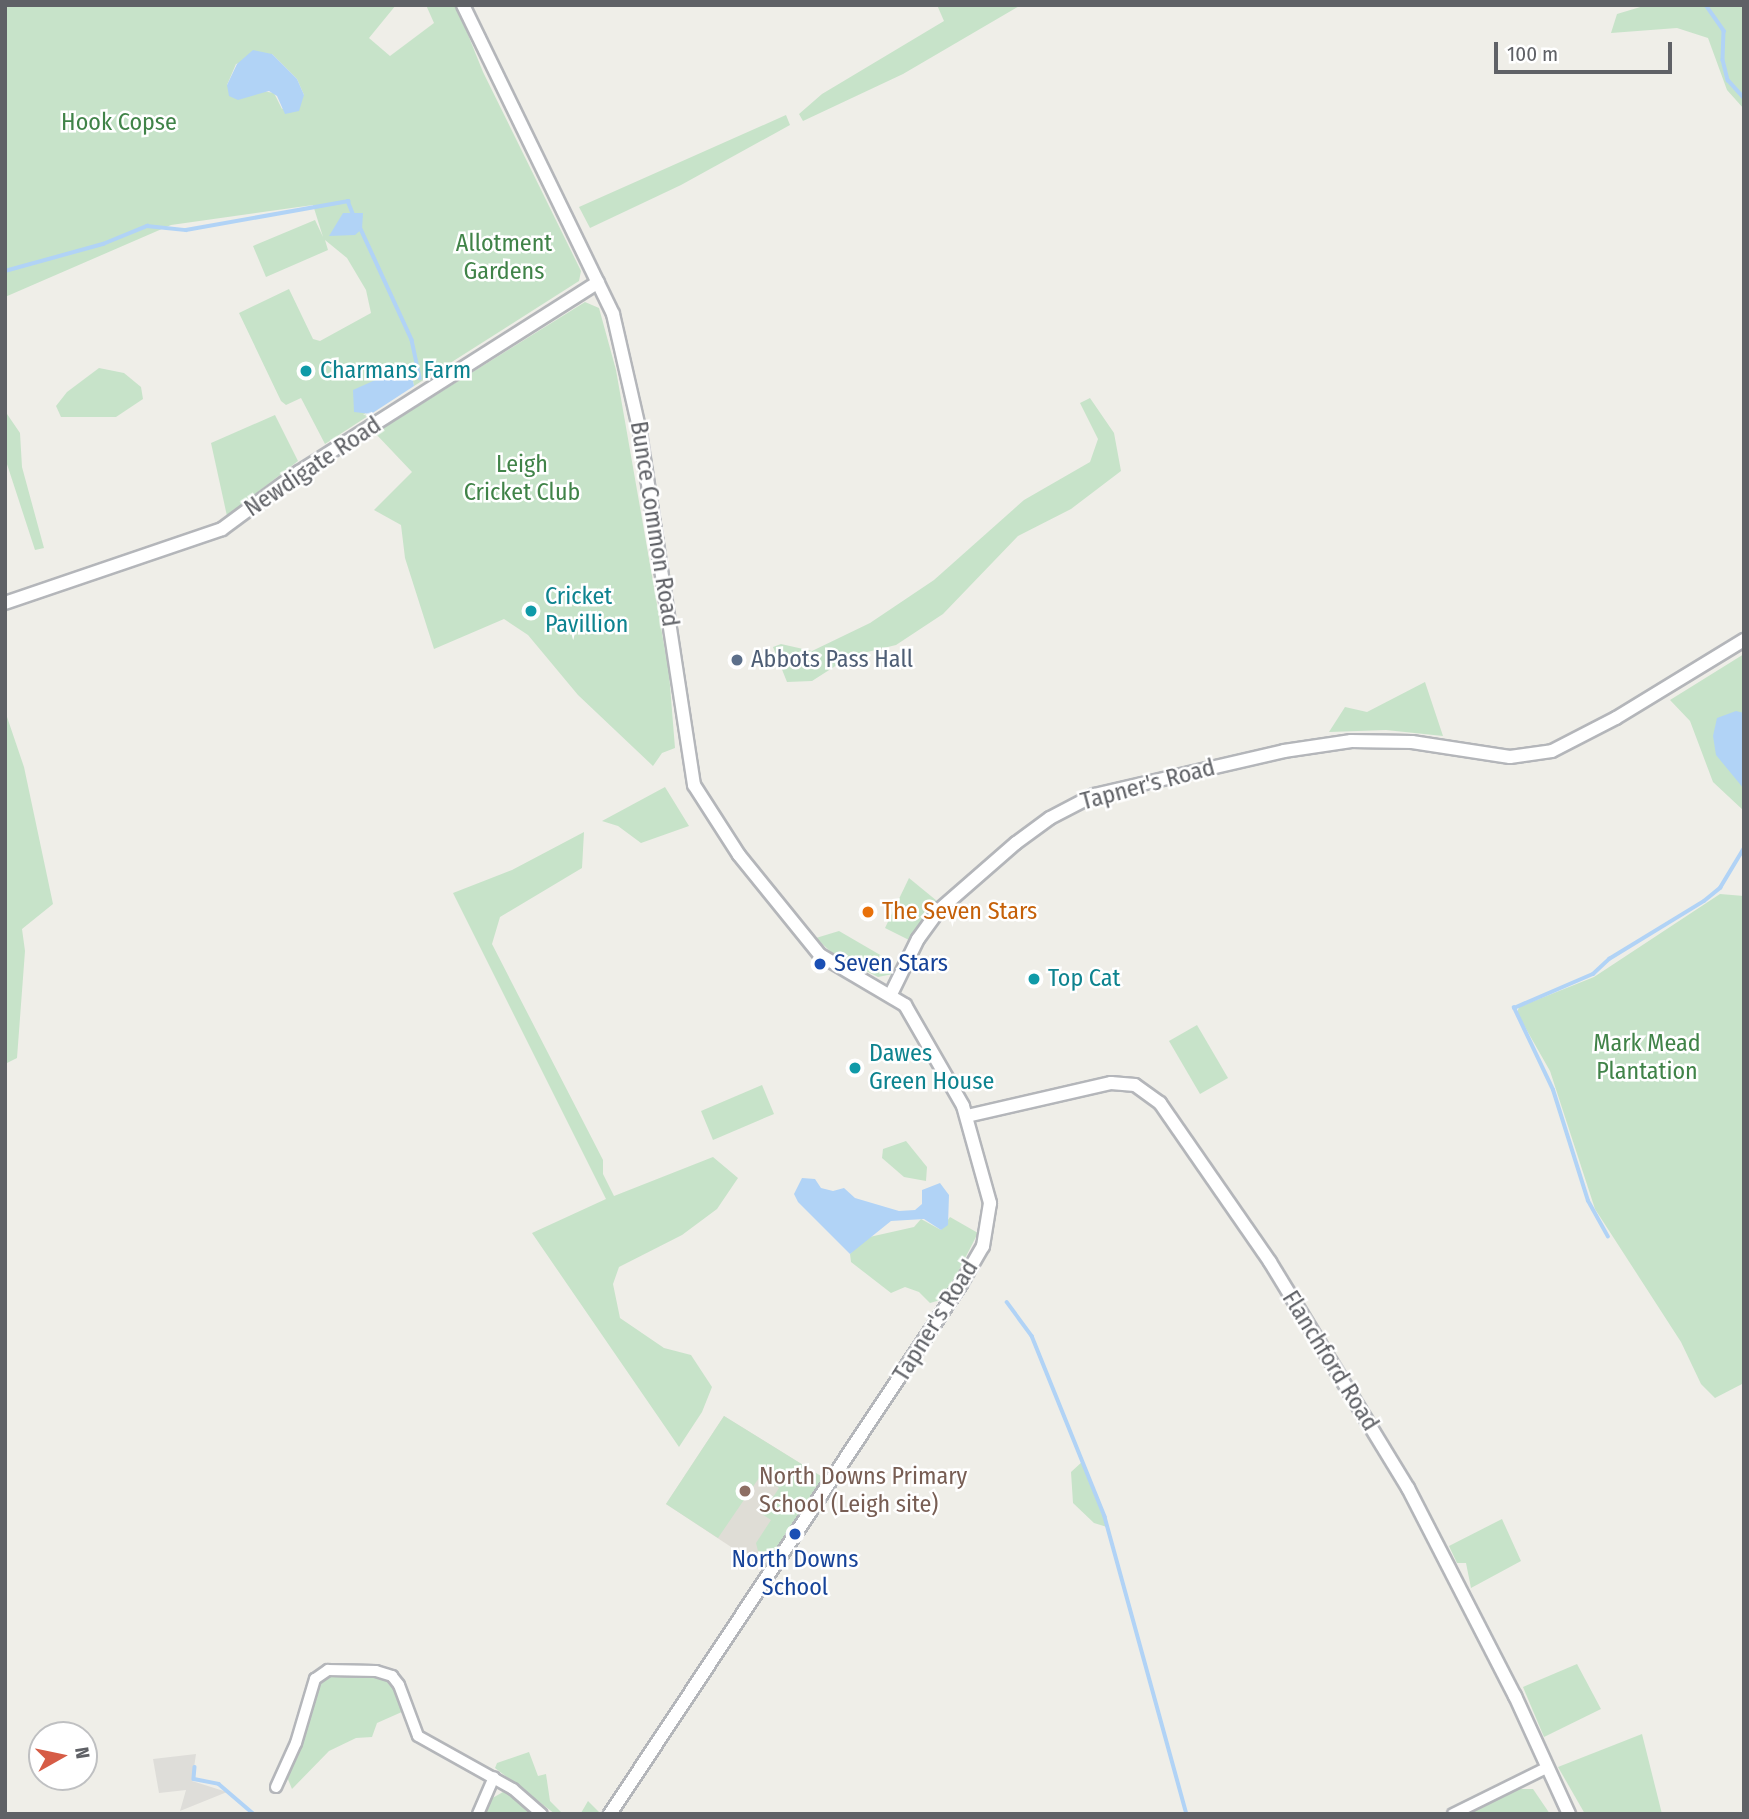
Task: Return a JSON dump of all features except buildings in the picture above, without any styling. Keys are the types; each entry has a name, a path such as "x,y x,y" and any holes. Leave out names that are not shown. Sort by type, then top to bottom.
{"street":[{"name":"Bunce Common Road","path":"463,5 598,282 624,355 640,432 694,785 751,871 816,951 891,994"},
{"name":"Newdigate Road","path":"5,603 222,528 299,472 598,282"},
{"name":"Tapner's Road","path":"610,1814 802,1529 983,1246 990,1203 967,1116 920,1027 891,994 938,911 1033,830 1094,795 1284,751 1351,741 1412,742 1510,757 1552,751 1616,719 1744,640"},
{"name":"Flanchford Road","path":"967,1116 1111,1083 1135,1085 1160,1103 1270,1262 1408,1488 1515,1696 1569,1814"},
{"path":"276,1787 296,1743 316,1679 328,1670 376,1671 392,1676 405,1697 418,1736 494,1777 542,1814"},
{"path":"1452,1814 1546,1768"},
{"path":"478,1814 494,1777"}],"shaded area":[{"name":"North Downs Primary School (Leigh site)","path":"724,1416 824,1478 766,1570 666,1504"},
{"path":"196,1754 192,1781 227,1792 180,1811 186,1790 159,1793 153,1759"}],"green space":[{"path":"5,5 396,5 369,38 390,56 434,23 426,5 456,5 483,72 581,271 579,281 414,386 412,376 363,415 371,414 325,444 301,398 286,405 281,401 239,313 289,289 313,339 320,341 371,313 366,290 347,258 325,240 328,250 266,277 253,246 315,220 323,237 313,205 171,225 5,297","holes":["272,54 297,79 304,95 282,109 274,93 227,85 236,64"]},
{"path":"937,5 1021,5 903,74 803,121 799,114 822,94 944,21"},
{"path":"1647,5 1744,5 1744,109 1727,90 1708,38 1677,28 1611,33 1617,14"},
{"path":"786,115 790,125 681,185 590,228 579,207"},
{"name":"Leigh Cricket Club","path":"585,302 599,308 616,370 669,673 675,748 662,753 653,766 578,695 528,635 504,619 434,649 405,558 401,525 374,510 412,472 375,433"},
{"path":"99,368 124,373 141,387 143,399 116,417 61,417 56,406 67,392"},
{"path":"1090,398 1114,433 1121,471 1071,509 1018,536 943,614 896,645 851,656 812,681 787,682 773,647 781,644 812,651 870,623 934,580 1024,500 1090,462 1098,439 1080,403"},
{"path":"5,411 20,433 22,467 44,548 35,550 5,458"},
{"path":"275,415 298,461 227,516 211,443"},
{"path":"1744,654 1744,811 1713,782 1690,721 1670,700"},
{"path":"1425,682 1443,736 1386,730 1329,732 1345,707 1367,712"},
{"path":"5,711 24,767 53,904 22,929 25,951 17,1058 5,1064"},
{"path":"665,787 689,826 641,843 618,826 602,821"},
{"path":"584,832 582,868 500,917 492,944 603,1160 603,1174 614,1196 713,1157 738,1178 717,1209 682,1235 619,1267 613,1284 620,1318 664,1348 691,1355 712,1387 702,1412 679,1447 532,1233 606,1199 453,893 512,870"},
{"path":"909,878 937,901 911,941 885,928"},
{"name":"Mark Mead Plantation","path":"1720,894 1744,896 1744,1383 1715,1398 1701,1384 1681,1342 1595,1209 1550,1071 1517,1013 1519,1007 1594,977"},
{"path":"839,931 882,956 893,974 878,977 833,954 816,938"},
{"path":"1197,1025 1228,1078 1200,1094 1169,1041"},
{"path":"762,1085 774,1114 713,1140 701,1111"},
{"path":"906,1141 927,1167 926,1181 904,1177 882,1158 883,1149"},
{"path":"950,1217 978,1233 944,1299 930,1303 919,1292 905,1287 891,1293 851,1262 850,1254 865,1238 914,1227 921,1219 941,1230"},
{"name":"North Downs Primary School (Leigh site)","path":"724,1416 824,1478 772,1560 758,1551 756,1543 771,1520 762,1514 779,1488 771,1482 775,1476 765,1469 718,1538 666,1504"},
{"path":"1083,1461 1107,1527 1094,1523 1073,1503 1071,1472"},
{"path":"1502,1519 1521,1561 1471,1588 1466,1563 1457,1563 1449,1546"},
{"path":"1577,1664 1601,1709 1544,1737 1523,1687"},
{"path":"339,1675 384,1678 399,1695 404,1711 377,1723 372,1737 356,1738 329,1751 292,1789 287,1777 305,1737 317,1691 325,1678"},
{"path":"1642,1734 1662,1814 1585,1814 1558,1767"},
{"path":"529,1752 538,1776 546,1774 550,1801 561,1812 581,1813 588,1801 601,1814 555,1814 495,1768 497,1763"},
{"path":"1519,1789 1533,1789 1550,1814 1469,1814"},
{"path":"503,1792 512,1795 534,1814 484,1814 489,1800"}],"water":[{"path":"253,50 272,54 297,79 304,95 299,111 285,114 277,96 269,91 238,100 229,96 227,85 237,64"},
{"path":"343,213 363,213 362,229 355,235 329,236"},
{"path":"400,369 412,376 414,386 371,414 354,412 353,390"},
{"path":"1736,711 1744,713 1744,789 1716,755 1713,736 1717,718"},
{"path":"802,1178 815,1179 821,1188 833,1191 844,1188 855,1198 899,1211 915,1210 922,1204 922,1190 940,1183 949,1195 948,1225 941,1230 924,1219 891,1221 850,1254 798,1202 794,1194"}],"waterway":[{"path":"1706,5 1724,31 1723,60 1728,80 1744,98"},
{"path":"5,271 103,244 147,226 186,230 348,201 354,216"},
{"path":"361,229 412,340 420,378"},
{"path":"1608,1237 1588,1201 1553,1090 1514,1008 1593,974 1609,959 1704,901 1720,888 1744,848"},
{"path":"1007,1302 1032,1336 1105,1517 1187,1814"},
{"path":"195,1767 194,1779 219,1784 254,1814"}],"place":[{"name":"Charmans Farm","path":"306,371"},
{"name":"Cricket Pavillion","path":"531,611"},
{"name":"Abbots Pass Hall","path":"737,660"},
{"name":"The Seven Stars","path":"868,912"},
{"name":"Seven Stars","path":"820,964"},
{"name":"Top Cat","path":"1034,979"},
{"name":"Dawes Green House","path":"855,1068"},
{"name":"North Downs Primary School (Leigh site)","path":"745,1491"},
{"name":"North Downs School","path":"795,1534"}],"park label":[{"name":"Hook Copse","path":"119,123"},
{"name":"Allotment Gardens","path":"504,258"}]}
